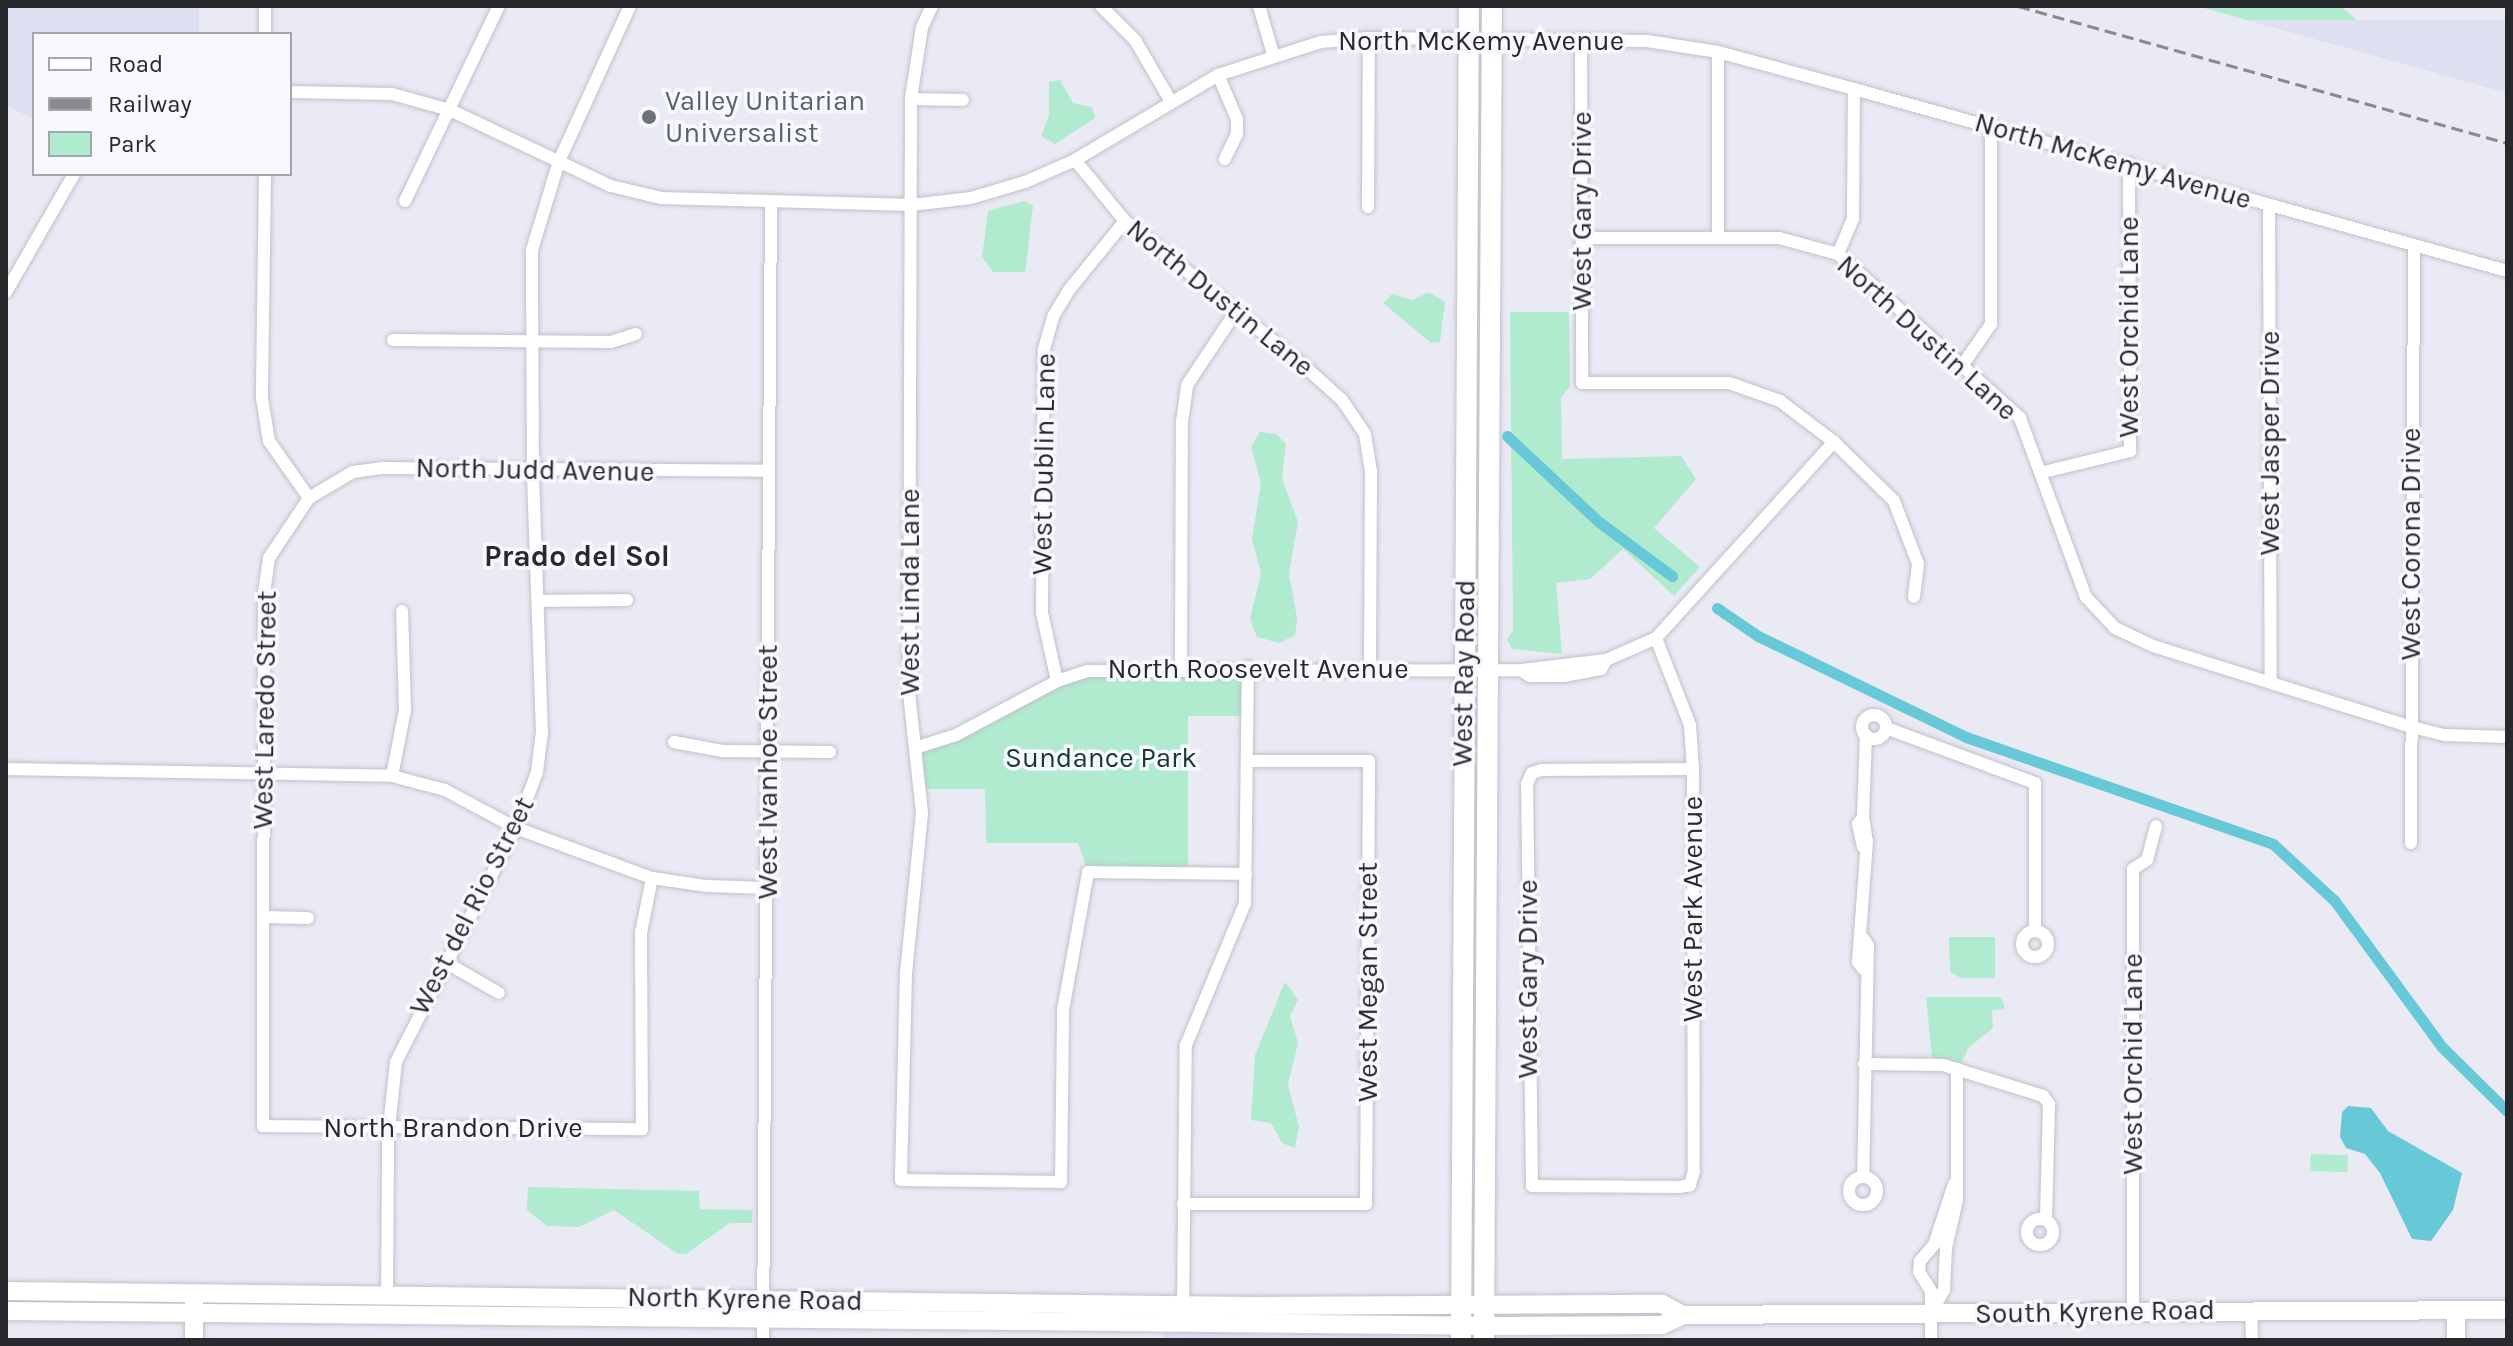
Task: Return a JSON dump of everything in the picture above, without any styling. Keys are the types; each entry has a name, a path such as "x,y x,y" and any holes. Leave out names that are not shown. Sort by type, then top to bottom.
{"main road":[{"name":"West Ray Road","path":"1461,1324 1469,6"},
{"name":"West Ray Road","path":"1484,1324 1492,6"},
{"name":"North Kyrene Road","path":"6,1291 194,1302 1183,1314 1484,1324"},
{"name":"North Kyrene Road","path":"6,1311 387,1296 763,1309"},
{"path":"194,1302 194,1340"},
{"path":"2456,1340 2462,1310"},
{"path":"2462,1310 2467,1340"},
{"name":"South Kyrene Road","path":"1484,1324 1662,1325 1683,1315 2507,1310"}],"street":[{"path":"265,6 265,32"},
{"path":"405,201 499,6"},
{"name":"West del Rio Street","path":"387,1296 389,1127 396,1062 516,828 537,772 542,733 533,470 532,250 559,161 630,6"},
{"name":"West Linda Lane","path":"932,6 922,27 911,99 909,693 922,813 906,972 901,1180 1061,1182 1063,1010 1088,872 1246,874"},
{"path":"1101,6 1135,40 1170,100"},
{"path":"1259,6 1273,54"},
{"path":"1368,207 1369,38"},
{"name":"North McKemy Avenue","path":"292,92 392,94 450,110 611,186 661,198 912,205 1001,191 1075,160 1170,100 1218,75 1273,54 1369,38 1647,41 1718,52 2507,271"},
{"name":"West Gary Drive","path":"1581,39 1582,383 1729,383 1780,401 1834,442"},
{"path":"1718,52 1718,237"},
{"path":"1218,75 1237,119 1237,134 1225,159"},
{"path":"1838,254 1853,219 1854,89"},
{"path":"911,99 963,100"},
{"path":"1964,363 1991,324 1991,126"},
{"name":"North Dustin Lane","path":"1075,160 1125,221 1342,400 1365,434 1371,471 1370,668"},
{"name":"West Orchid Lane","path":"2044,472 2130,451 2129,164"},
{"path":"6,292 73,176"},
{"path":"265,176 262,398 269,441 309,498"},
{"name":"West Ivanhoe Street","path":"763,1340 771,203"},
{"name":"West Jasper Drive","path":"2269,205 2271,682"},
{"name":"West Dublin Lane","path":"1057,681 1042,613 1044,349 1054,315 1069,290 1125,221"},
{"name":"North Dustin Lane","path":"1581,238 1803,240 1838,254 1964,363 2020,418 2044,472 2060,538 2086,597 2115,628 2153,646 2412,727 2445,735 2507,737"},
{"name":"West Corona Drive","path":"2411,843 2414,245"},
{"path":"1181,667 1182,422 1187,385 1203,353 1235,313"},
{"path":"393,340 611,342 636,334"},
{"path":"1834,442 1894,501 1918,564 1914,597"},
{"name":"North Roosevelt Avenue","path":"915,748 956,735 1057,681 1100,669 1521,670 1606,660 1656,638 1834,442"},
{"name":"North Judd Avenue","path":"309,498 336,479 368,470 769,471"},
{"name":"West Laredo Street","path":"263,1126 262,772 269,558 309,498"},
{"path":"538,601 627,600"},
{"path":"392,776 405,710 402,611"},
{"name":"West Park Avenue","path":"1532,1186 1690,1185 1693,769 1690,725 1656,638"},
{"path":"1183,1314 1186,1045 1197,1011 1240,924 1246,874 1248,667"},
{"path":"1863,1177 1863,969 1858,962 1863,938 1863,847 1868,823 1863,817 1866,735 1863,724 1870,715 1882,717 1886,728 2035,783 2035,931"},
{"path":"1866,735 1877,738 1886,728"},
{"path":"674,742 767,752 830,752"},
{"name":"West Megan Street","path":"1183,1204 1366,1204 1369,761 1248,761"},
{"path":"6,769 392,776 445,790 516,828 652,878 707,886 767,888"},
{"name":"West Gary Drive","path":"1532,1186 1527,800 1532,773 1693,769"},
{"name":"West Orchid Lane","path":"2133,1311 2133,869 2150,853 2156,826"},
{"name":"North Brandon Drive","path":"263,1126 642,1129 641,933 652,878"},
{"path":"264,917 308,918"},
{"path":"445,962 499,993"},
{"path":"1864,1064 1957,1069 2043,1096 2049,1104 2046,1220"},
{"path":"1931,1314 1944,1290 1955,1183 1957,1069"},
{"path":"1931,1340 1931,1291 1919,1272 1920,1261 1934,1245 1955,1183"},
{"path":"2251,1310 2252,1340"}],"shaded area":[{"path":"6,6 199,6 199,32 32,32 32,119 6,105"},
{"path":"2247,20 2507,20 2507,93"},
{"path":"1187,1330 1271,1336 1330,1331 1443,1340 1164,1340 1163,1335"}],"green space":[{"path":"2197,6 2340,6 2357,20 2247,20"},
{"path":"1060,80 1073,103 1092,107 1095,118 1055,144 1041,136 1049,115 1049,82"},
{"path":"1024,201 1033,206 1025,272 993,272 982,257 988,211"},
{"path":"1429,292 1445,302 1440,342 1431,343 1383,303 1392,294 1412,300"},
{"path":"1510,312 1569,312 1570,386 1561,398 1562,459 1681,456 1696,479 1654,528 1700,567 1674,596 1623,549 1590,579 1556,583 1562,654 1512,649 1507,640 1513,630"},
{"path":"1260,432 1276,434 1286,444 1282,479 1298,522 1289,573 1297,618 1295,635 1279,643 1257,637 1250,619 1261,573 1252,539 1261,483 1251,446"},
{"name":"Sundance Park","path":"1248,667 1248,716 1188,716 1188,873 1088,872 1078,843 986,843 985,789 919,789 915,748 1088,671"},
{"path":"1949,937 1995,937 1995,978 1961,978 1950,972"},
{"path":"1285,982 1298,1000 1290,1016 1298,1043 1288,1085 1299,1127 1295,1148 1282,1143 1271,1123 1251,1120 1255,1055"},
{"path":"1926,997 2001,997 2005,1009 1992,1010 1993,1028 1968,1048 1962,1062 1932,1057"},
{"path":"2311,1154 2348,1155 2347,1172 2310,1171"},
{"path":"528,1187 699,1191 700,1209 753,1210 752,1223 730,1223 686,1254 678,1254 614,1210 579,1227 547,1226 527,1210"}],"water":[{"path":"2348,1106 2371,1108 2388,1131 2462,1173 2453,1210 2431,1241 2412,1239 2380,1173 2365,1154 2346,1148 2340,1137 2342,1112"}],"waterway":[{"path":"1507,436 1599,522 1672,576"},
{"path":"1717,608 1758,636 1966,737 2273,844 2334,900 2442,1047 2507,1111"}],"railway":[{"path":"2018,6 2507,143"}],"place":[{"name":"Valley Unitarian Universalist","path":"649,117"}],"district":[{"name":"Prado del Sol","path":"577,556"}]}
